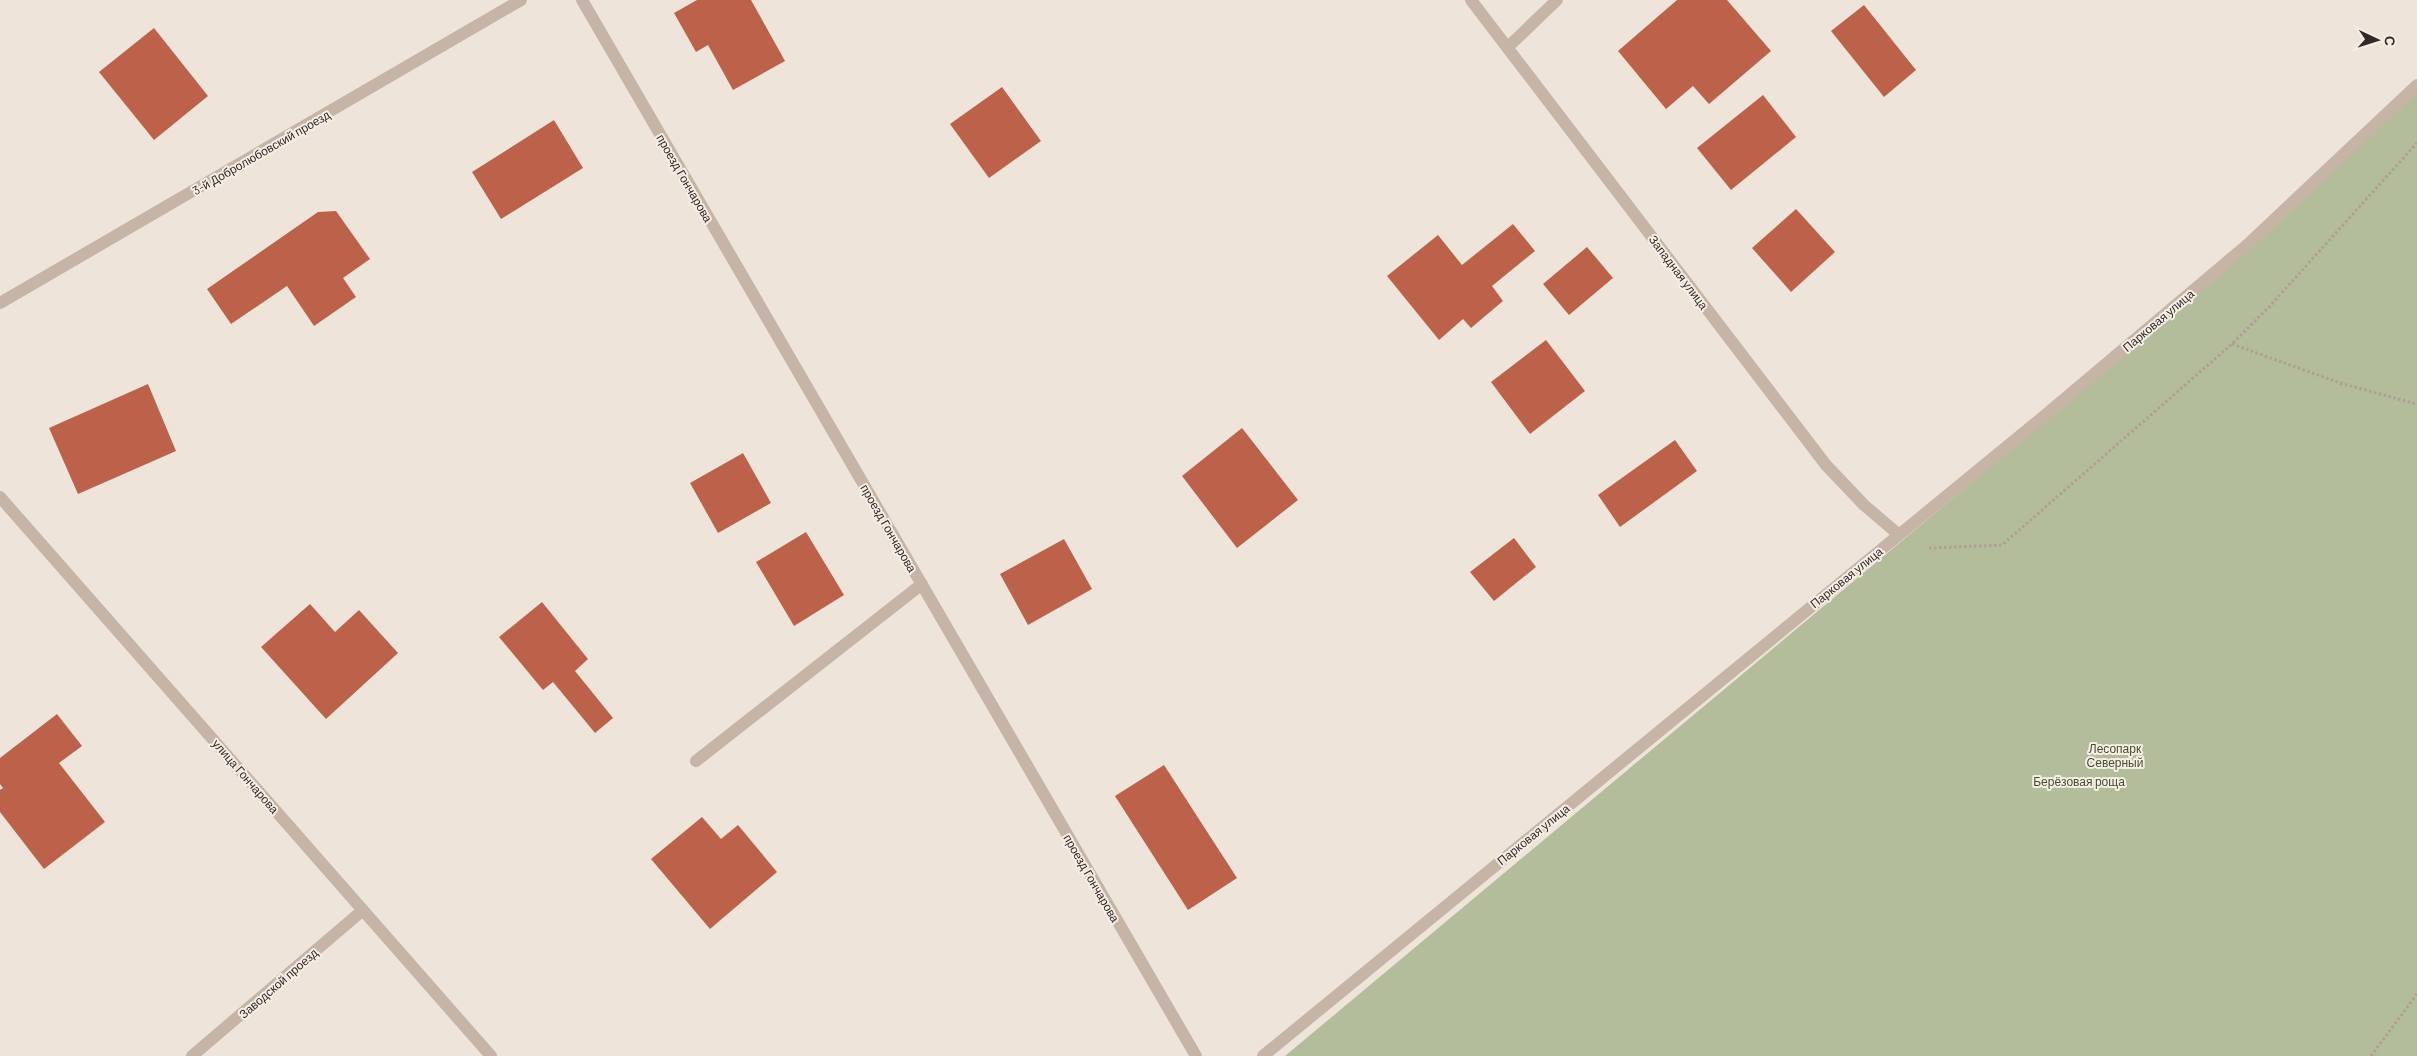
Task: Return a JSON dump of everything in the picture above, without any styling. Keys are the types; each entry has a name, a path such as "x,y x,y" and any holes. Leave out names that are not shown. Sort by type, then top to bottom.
{"street":[{"name":"3-й Добролюбовский проезд","path":"0,303 521,0"},
{"name":"проезд Гончарова","path":"582,0 1196,1056"},
{"name":"Западная улица","path":"1471,0 1826,465 1864,505 1898,534"},
{"path":"1508,47 1557,0"},
{"name":"Парковая улица","path":"1263,1056 2049,412 2247,245 2417,85"},
{"name":"улица Гончарова","path":"0,497 491,1056"},
{"path":"696,761 922,584"},
{"name":"Заводской проезд","path":"192,1056 363,910"}],"path":[{"path":"1898,534 1907,549 2002,545 2232,344 2269,307 2417,143"},
{"path":"2232,344 2340,382 2417,404"},
{"path":"2372,1056 2417,994"}],"green space":[{"name":"Лесопарк Северный","path":"2417,86 2417,1056 1285,1056 2152,332"}],"building":[{"path":"697,0 751,0 785,61 733,90 708,45 696,52 674,13"},
{"path":"1677,0 1727,0 1771,51 1709,104 1693,86 1666,109 1618,51"},
{"path":"1864,5 1916,70 1884,97 1831,31"},
{"path":"154,28 208,96 154,140 99,72"},
{"path":"1002,87 1041,141 989,178 950,124"},
{"path":"1763,95 1796,137 1731,190 1697,148"},
{"path":"554,120 583,168 501,219 472,172"},
{"path":"1796,209 1835,252 1791,292 1752,248"},
{"path":"336,211 370,259 343,278 356,297 314,326 287,286 231,324 207,289 318,212"},
{"path":"1513,224 1535,251 1492,286 1503,301 1471,328 1463,319 1439,340 1387,276 1438,235 1462,265"},
{"path":"1587,247 1613,278 1569,315 1543,284"},
{"path":"1546,340 1585,391 1530,434 1491,382"},
{"path":"148,384 176,451 78,494 49,428"},
{"path":"1242,428 1298,500 1237,548 1182,476"},
{"path":"1675,440 1697,471 1620,527 1598,495"},
{"path":"743,453 771,503 718,533 690,483"},
{"path":"806,532 844,595 794,626 756,562"},
{"path":"1514,538 1536,567 1494,601 1470,572"},
{"path":"1064,539 1092,589 1028,625 1000,574"},
{"path":"542,602 588,659 575,671 613,718 595,733 553,682 543,690 499,637"},
{"path":"310,604 335,632 359,610 398,653 326,719 261,647"},
{"path":"57,714 82,746 59,763 105,822 44,869 0,812 0,790 3,788 0,784 0,758"},
{"path":"1164,765 1237,878 1188,910 1115,796"},
{"path":"702,817 721,839 738,825 777,872 710,929 651,859"}],"park label":[{"name":"Берёзовая роща","path":"2079,781"}]}
